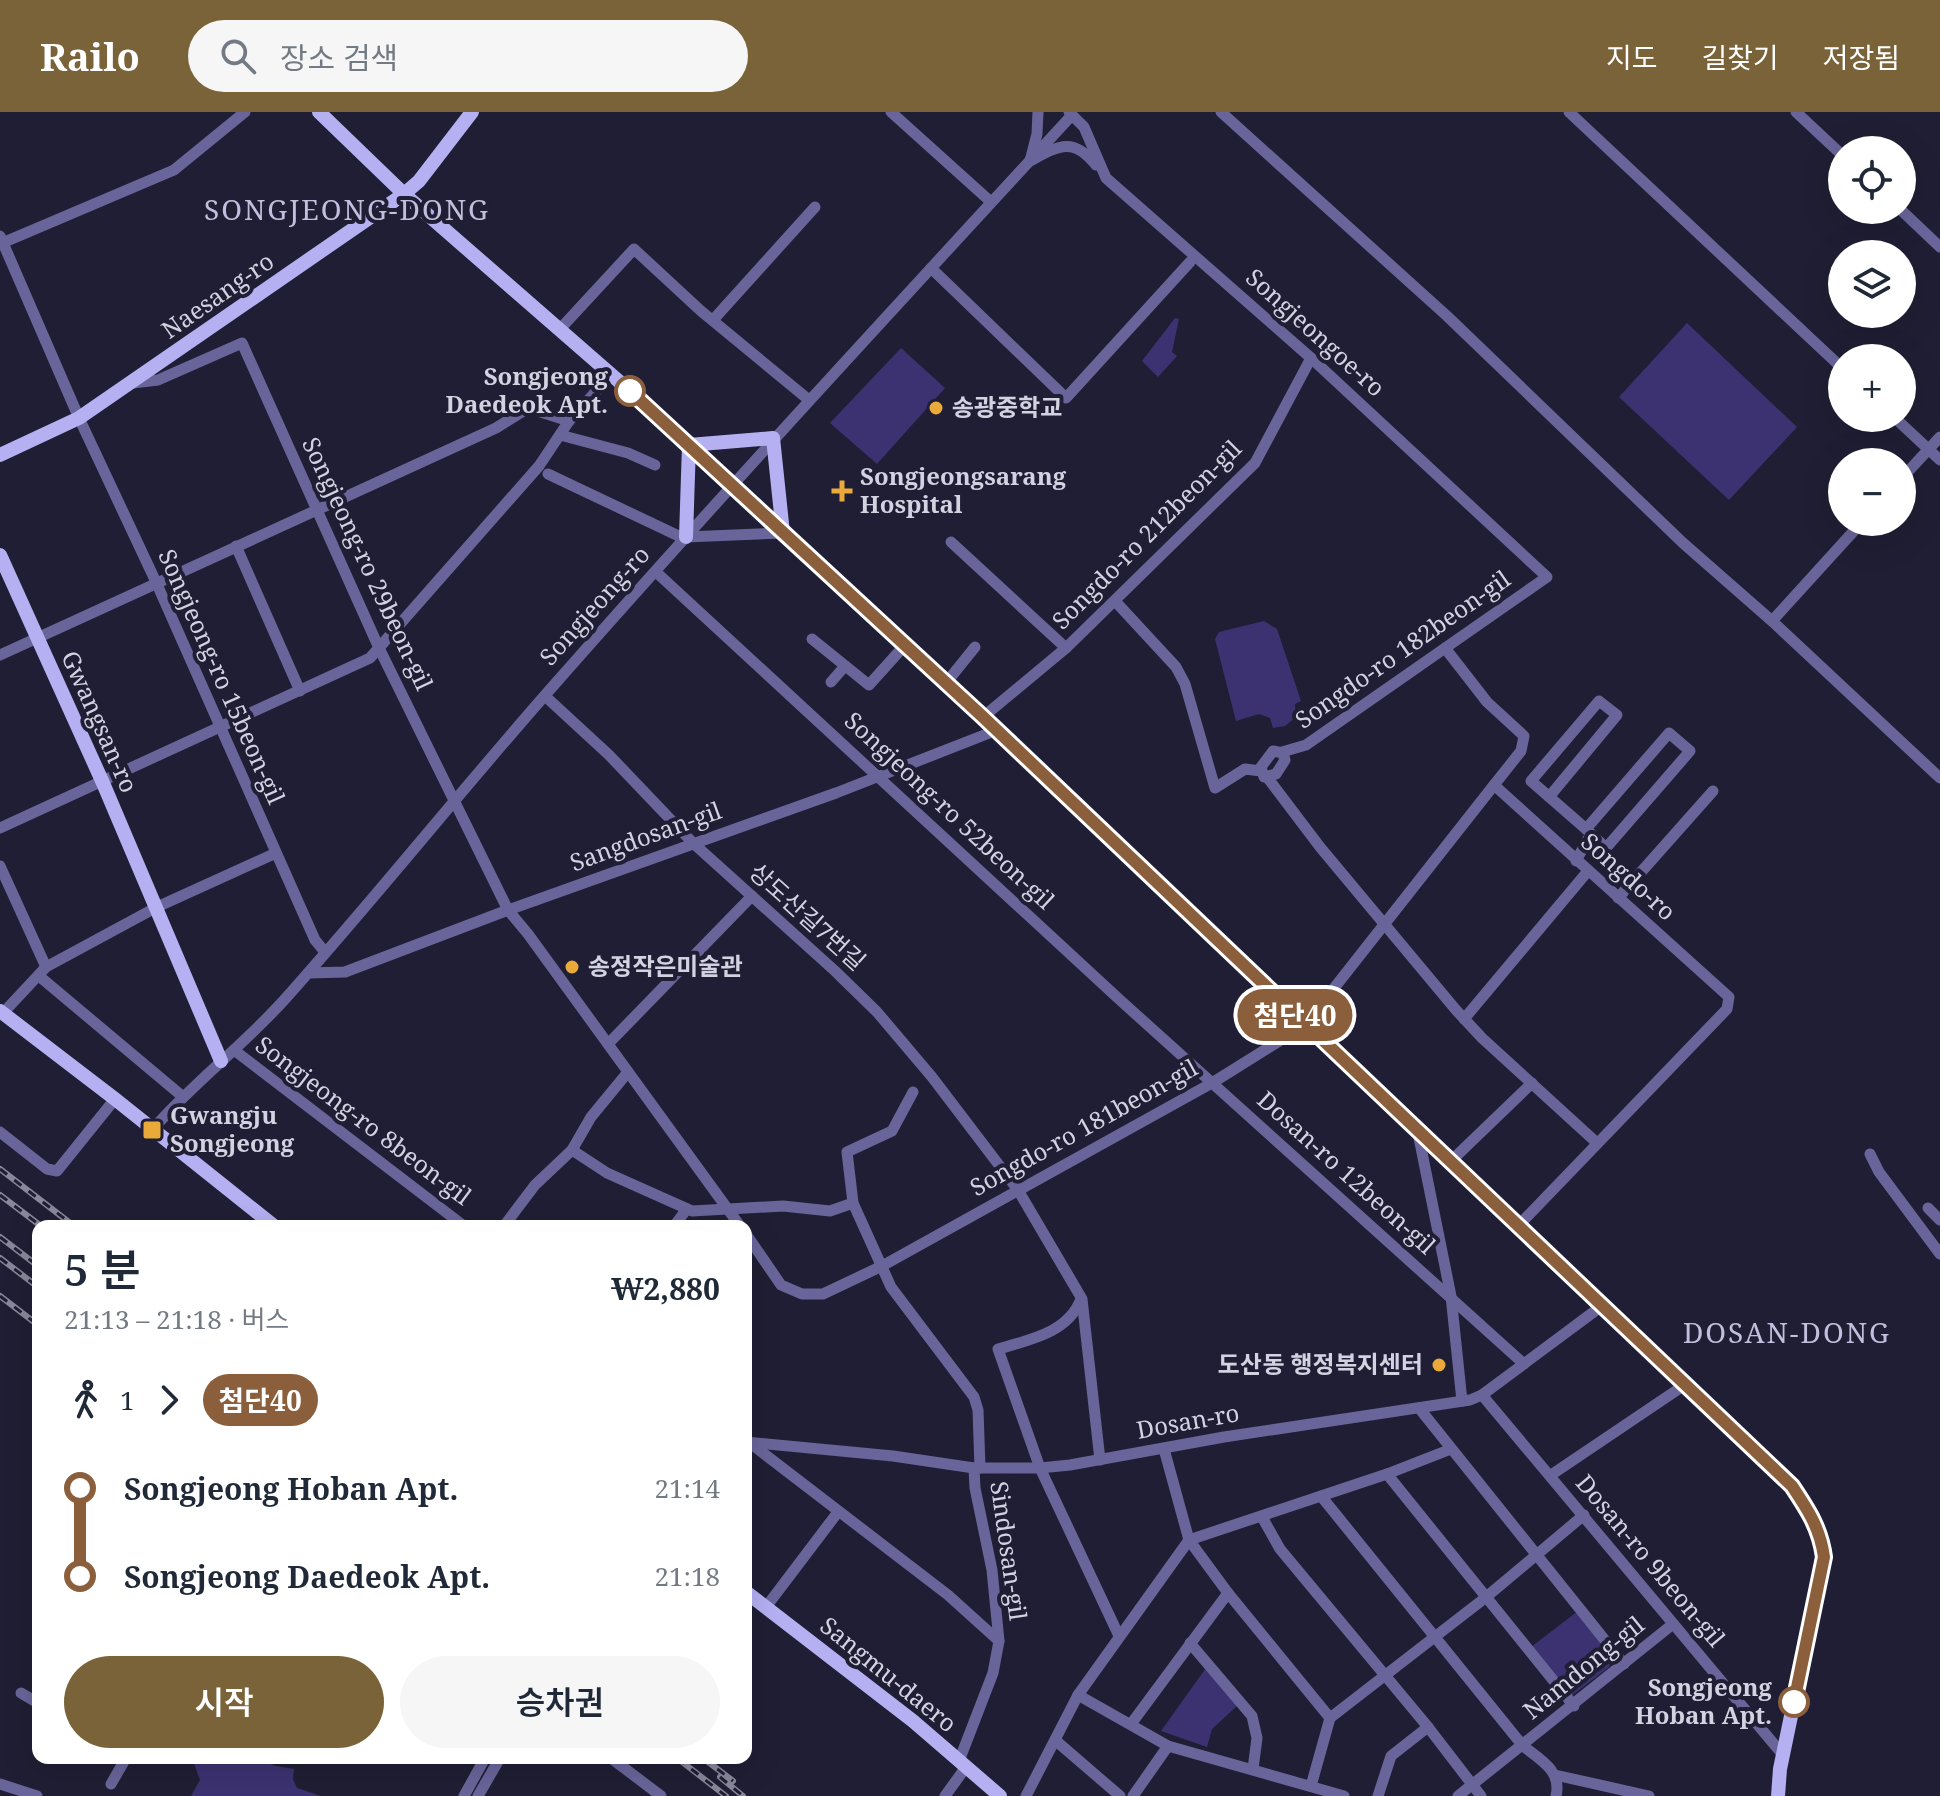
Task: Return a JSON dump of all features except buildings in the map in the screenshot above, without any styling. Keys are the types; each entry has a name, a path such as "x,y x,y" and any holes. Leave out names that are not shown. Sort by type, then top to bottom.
{"main road":[{"path":"319,112 404,194 612,374 997,730 1792,1486 1814,1519 1821,1536 1824,1557 1783,1755 1778,1796"},
{"name":"Naesang-ro","path":"0,455 79,418 404,194 419,181 472,112"},
{"path":"689,445 773,438 783,533"},
{"path":"685,538 689,445"},
{"name":"Gwangsan-ro","path":"0,555 103,783 221,1061"},
{"path":"2,1012 267,1220"},
{"name":"Sangmu-daero","path":"752,1596 913,1721 1000,1796"}],"street":[{"path":"1,241 174,170 245,112"},
{"path":"891,112 991,202"},
{"path":"1030,161 1037,134 1038,112"},
{"path":"1221,112 1447,316 1683,543 1772,621 1940,778"},
{"path":"1569,112 1828,355"},
{"path":"1796,112 1828,142"},
{"name":"Songjeong-ro","path":"153,1129 182,1096 234,1050 308,973 453,802 731,485 1071,113"},
{"name":"Songjeongoe-ro","path":"1071,113 1084,127 1106,178 1311,358 1547,577"},
{"path":"1030,161 1058,147 1075,147 1088,155 1106,178"},
{"path":"713,320 815,207"},
{"path":"1916,224 1940,247"},
{"name":"Songjeong-ro 15beon-gil","path":"1,241 315,940 325,952"},
{"path":"561,328 634,249 809,400"},
{"path":"931,268 1066,398 1190,262"},
{"name":"Songjeong-ro 29beon-gil","path":"133,383 158,380 242,343 379,648 508,910 736,1220"},
{"name":"Songdo-ro 212beon-gil","path":"983,717 1066,648 1255,463 1311,358"},
{"path":"0,828 359,665 379,648 539,466 569,421 612,374"},
{"path":"0,655 496,428 528,408 569,421"},
{"path":"1910,432 1940,460"},
{"path":"560,435 628,453 655,465"},
{"path":"1916,462 1940,437"},
{"path":"548,474 685,538 783,533"},
{"path":"1772,621 1849,536"},
{"path":"951,542 1066,648"},
{"path":"236,546 300,691"},
{"name":"Songjeong-ro 52beon-gil","path":"656,572 1212,1083"},
{"name":"Songdo-ro 182beon-gil","path":"1264,774 1269,755 1276,750 1282,752 1306,745 1547,577"},
{"path":"1115,601 1176,667 1185,684 1215,788 1245,769 1276,774 1284,764 1286,756 1282,752"},
{"path":"812,639 869,685 905,645"},
{"path":"946,683 975,647"},
{"path":"1305,1025 1524,746 1524,736 1487,702 1445,648"},
{"path":"831,682 845,666"},
{"name":"상도산길7번길","path":"545,696 609,755 693,843 835,971 891,1027 1018,1190 1082,1299"},
{"path":"1549,797 1617,715 1599,701 1531,781 1549,797 1590,832 1606,848 1690,751 1669,733 1590,832 1576,861"},
{"name":"Sangdosan-gil","path":"308,973 345,972 879,777 997,730"},
{"path":"1264,774 1320,847 1464,1019 1597,1143"},
{"name":"Songdo-ro","path":"1494,785 1729,997 1727,1009 1519,1225"},
{"path":"1618,898 1713,791"},
{"path":"2,1012 43,972 157,907 276,853"},
{"path":"0,866 43,972 182,1096"},
{"path":"1464,1019 1588,871"},
{"path":"608,1044 752,896"},
{"name":"Songdo-ro 181beon-gil","path":"752,1243 781,1285 802,1294 818,1295 834,1290 1212,1083 1305,1025"},
{"name":"Songjeong-ro 8beon-gil","path":"234,1050 456,1220"},
{"path":"509,1220 535,1185 572,1150 591,1117 628,1072"},
{"name":"Dosan-ro 12beon-gil","path":"1212,1083 1451,1296"},
{"path":"1451,1161 1532,1083"},
{"path":"882,1266 853,1203 847,1152 892,1131 913,1092"},
{"path":"0,1132 47,1169 57,1171 115,1099"},
{"name":"Dosan-ro 12beon-gil","path":"1417,1128 1451,1296 1462,1401"},
{"path":"572,1150 607,1173 687,1209 706,1212 727,1208 802,1206 830,1211 853,1203"},
{"path":"1870,1154 1879,1172 1940,1254"},
{"path":"1928,1208 1940,1220"},
{"path":"679,1220 687,1209"},
{"name":"Sindosan-gil","path":"882,1266 898,1298 974,1397 978,1410 975,1488 992,1570 999,1641 993,1673 963,1764 945,1796"},
{"path":"1451,1296 1524,1364"},
{"path":"1082,1299 1073,1316 1052,1331 998,1349 1040,1468 1119,1636"},
{"path":"1082,1299 1100,1460"},
{"name":"Dosan-ro","path":"752,1442 893,1456 977,1468 1040,1468 1100,1460 1224,1437 1462,1401 1482,1395 1603,1305"},
{"path":"1551,1475 1686,1384"},
{"name":"Dosan-ro 9beon-gil","path":"1482,1395 1783,1755"},
{"path":"1419,1408 1624,1664"},
{"name":"Dosan-ro","path":"752,1446 875,1540"},
{"path":"1164,1449 1189,1540 1330,1718"},
{"path":"1026,1796 1078,1695 1189,1540 1387,1474 1451,1449"},
{"path":"1387,1474 1574,1706"},
{"path":"1321,1496 1523,1746"},
{"path":"766,1607 838,1512"},
{"path":"1311,1786 1330,1718 1485,1598 1584,1515"},
{"path":"1262,1517 1280,1549 1428,1727 1481,1796"},
{"name":"Sindosan-gil","path":"875,1540 948,1595 999,1641"},
{"path":"1131,1724 1228,1593"},
{"name":"Namdong-gil","path":"1458,1796 1673,1624"},
{"path":"1190,1643 1252,1716 1257,1738 1253,1769"},
{"path":"21,1693 32,1699"},
{"path":"1078,1695 1168,1746 1344,1796"},
{"path":"1378,1796 1391,1756 1428,1727"},
{"path":"1055,1740 1120,1796"},
{"path":"1133,1796 1168,1746"},
{"name":"Namdong-gil","path":"1523,1746 1555,1775"},
{"path":"111,1784 123,1764"},
{"path":"464,1796 482,1764"},
{"path":"478,1796 497,1764"},
{"path":"619,1764 661,1796"},
{"path":"1555,1775 1559,1785 1556,1796"},
{"path":"1555,1775 1649,1796"},
{"path":"0,1784 37,1796"}],"shaded area":[{"path":"1175,318 1179,319 1172,352 1177,356 1158,377 1142,361"},
{"path":"1687,323 1797,427 1729,500 1619,397"},
{"path":"901,348 945,388 877,464 830,423"},
{"path":"1264,621 1277,629 1301,701 1295,704 1296,717 1285,726 1273,728 1270,718 1259,714 1236,721 1215,639 1219,632"},
{"path":"1578,1611 1613,1656 1609,1667 1570,1697 1531,1647"},
{"path":"1206,1668 1239,1704 1212,1729 1207,1747 1161,1731"},
{"path":"194,1764 270,1764 294,1769 293,1779 297,1788 321,1796 191,1796 200,1780"}],"railway":[{"path":"0,1169 66,1220"},
{"path":"0,1195 33,1220"},
{"path":"0,1237 32,1261"},
{"path":"0,1258 32,1282"},
{"path":"0,1296 32,1320"},
{"path":"685,1764 726,1796"},
{"path":"711,1764 733,1781"},
{"path":"720,1777 743,1796"}],"bus line":[{"name":"첨단40","path":"630,391 983,717 1792,1486 1814,1519 1821,1536 1824,1557 1794,1702"}],"place":[{"name":"Songjeong Daedeok Apt.","path":"630,391"},
{"name":"송광중학교","path":"936,408"},
{"name":"Songjeongsarang Hospital","path":"842,491"},
{"name":"송정작은미술관","path":"572,967"},
{"name":"Gwangju Songjeong","path":"152,1130"},
{"name":"도산동 행정복지센터","path":"1439,1365"},
{"name":"Songjeong Hoban Apt.","path":"1794,1702"}],"district":[{"name":"SONGJEONG-DONG","path":"347,210"},
{"name":"DOSAN-DONG","path":"1787,1333"}]}
